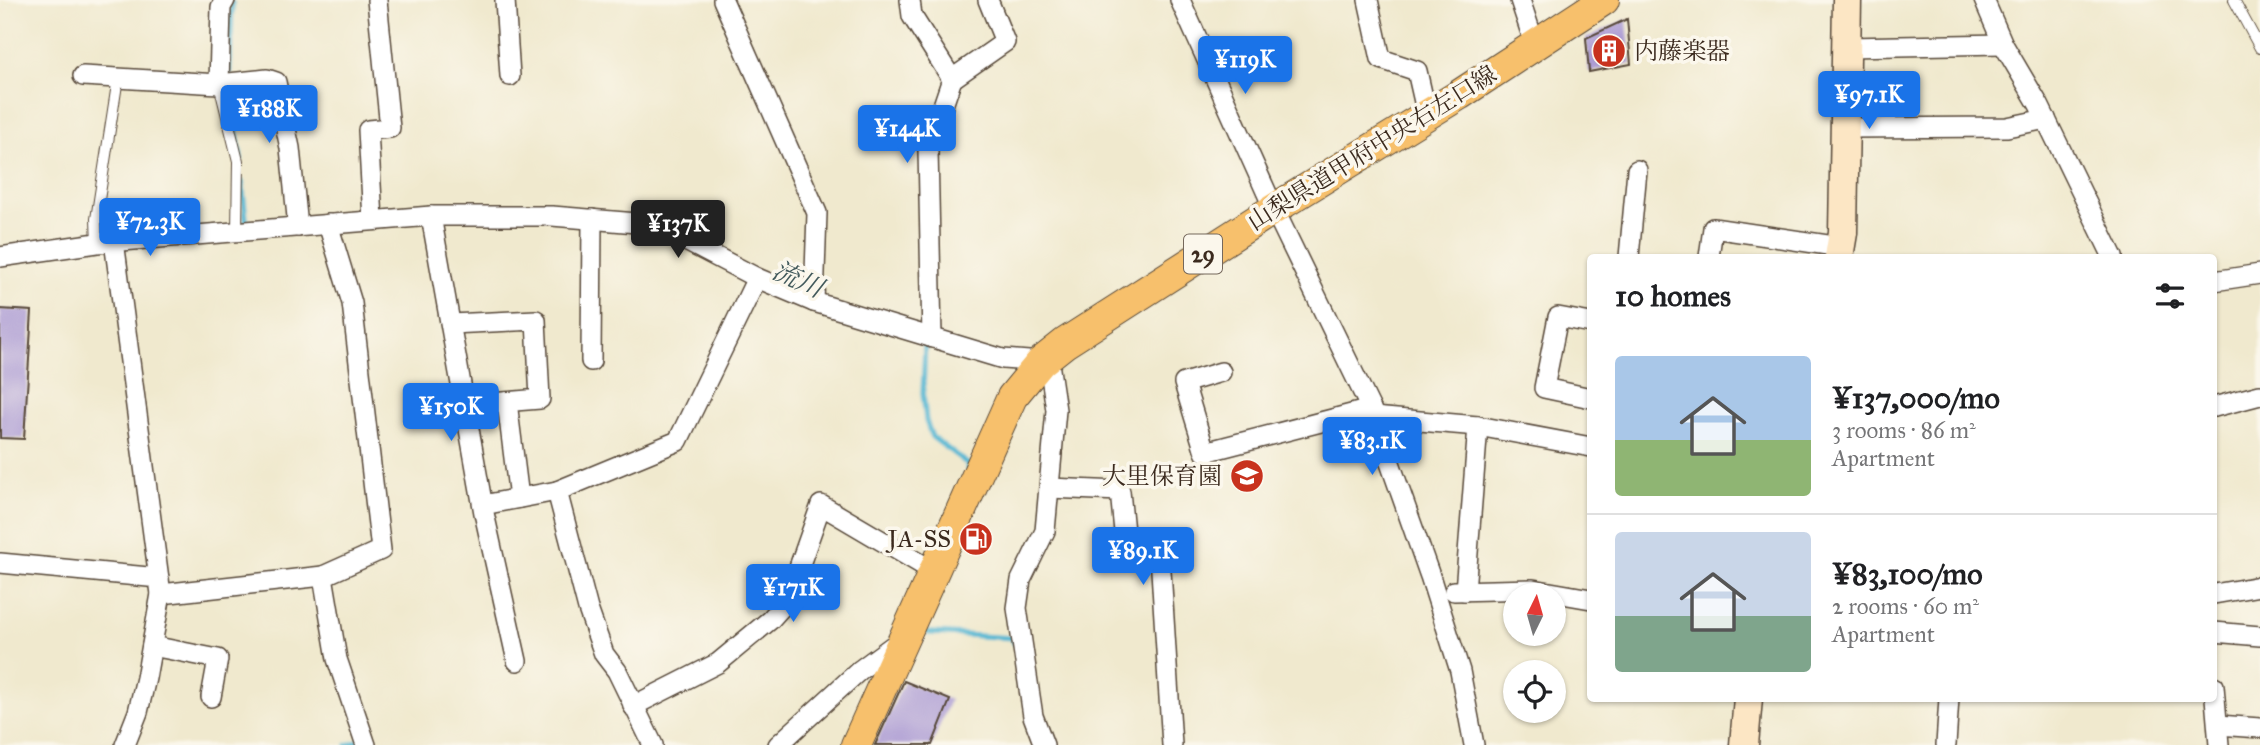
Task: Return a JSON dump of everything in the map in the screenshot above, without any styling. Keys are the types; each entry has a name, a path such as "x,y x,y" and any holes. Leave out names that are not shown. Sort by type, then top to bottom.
{"main road":[{"name":"山梨県道甲府中央右左口線","path":"856,745 908,628 927,567 1012,397 1044,359 1274,209 1427,115 1604,0"}],"street":[{"path":"219,84 221,6 225,0"},
{"path":"373,220 368,130 390,128 377,0"},
{"path":"505,0 510,76"},
{"path":"909,0 912,16 952,79"},
{"path":"932,338 928,150 952,79 1005,42 988,0"},
{"path":"1368,0 1381,59 1417,71 1427,115"},
{"path":"1520,0 1535,45"},
{"path":"1709,254 1713,228 1840,252 1847,0"},
{"path":"1984,0 2003,44 2046,119 2112,254"},
{"path":"726,1 817,213 814,302"},
{"path":"1184,1 1274,209 1372,413 1435,591 1460,671 1474,745"},
{"path":"1847,47 2003,44"},
{"path":"83,76 219,84 267,79 276,82 290,148 298,227"},
{"path":"1845,128 2007,127 2046,119"},
{"path":"1629,254 1637,170"},
{"path":"431,216 482,505 517,661"},
{"path":"0,257 105,242 431,216 552,216 637,223 656,229 757,278 814,302 1003,359 1044,359 1056,410 1045,531 1021,580 1017,608 1033,716 1044,745"},
{"path":"591,361 592,219"},
{"path":"0,564 160,586 323,576 381,550 352,303 328,225"},
{"path":"105,242 160,586 152,646 138,712 125,745"},
{"path":"2217,281 2260,274"},
{"path":"482,505 557,491 678,441 757,278"},
{"path":"1587,322 1558,317 1544,388 1587,397"},
{"path":"451,324 536,320 540,399 465,405"},
{"path":"1221,372 1184,383 1205,452 1372,413 1478,426 1587,446"},
{"path":"2217,406 2260,395"},
{"path":"507,402 519,498"},
{"path":"1465,591 1478,426"},
{"path":"1049,488 1120,491 1125,542 1159,539 1172,745"},
{"path":"557,491 587,609 604,654 617,671 653,745"},
{"path":"633,706 718,663 769,620 787,601 821,505 927,567"},
{"path":"323,576 337,659 366,745"},
{"path":"2217,593 2260,586"},
{"path":"1435,591 1533,589 1587,598"},
{"path":"778,745 908,628"},
{"path":"2217,632 2260,636"},
{"path":"152,646 218,659 211,697"},
{"path":"1744,745 1748,702"},
{"path":"1946,745 1949,702"},
{"path":"2216,702 2219,745"},
{"path":"2218,725 2260,727"}],"lane":[{"path":"2234,0 2260,48"},
{"path":"105,242 96,219 118,78"},
{"path":"219,84 238,161 237,232"}],"building":[{"name":"内藤楽器","path":"1627,19 1631,64 1589,72 1586,38"},
{"path":"0,309 32,311 24,439 0,438"},
{"path":"904,681 950,700 932,745 875,745"}],"waterway":[{"name":"流川","path":"232,3 229,86 241,159"},
{"name":"流川","path":"242,182 247,228"},
{"name":"流川","path":"925,342 923,393 926,421 932,437 969,465 967,468"},
{"name":"流川","path":"916,632 1013,638 1014,643"},
{"path":"347,745 361,740"}],"place":[{"name":"内藤楽器","path":"1609,51"},
{"name":"大里保育園","path":"1247,476"},
{"name":"JA-SS","path":"976,539"}]}
